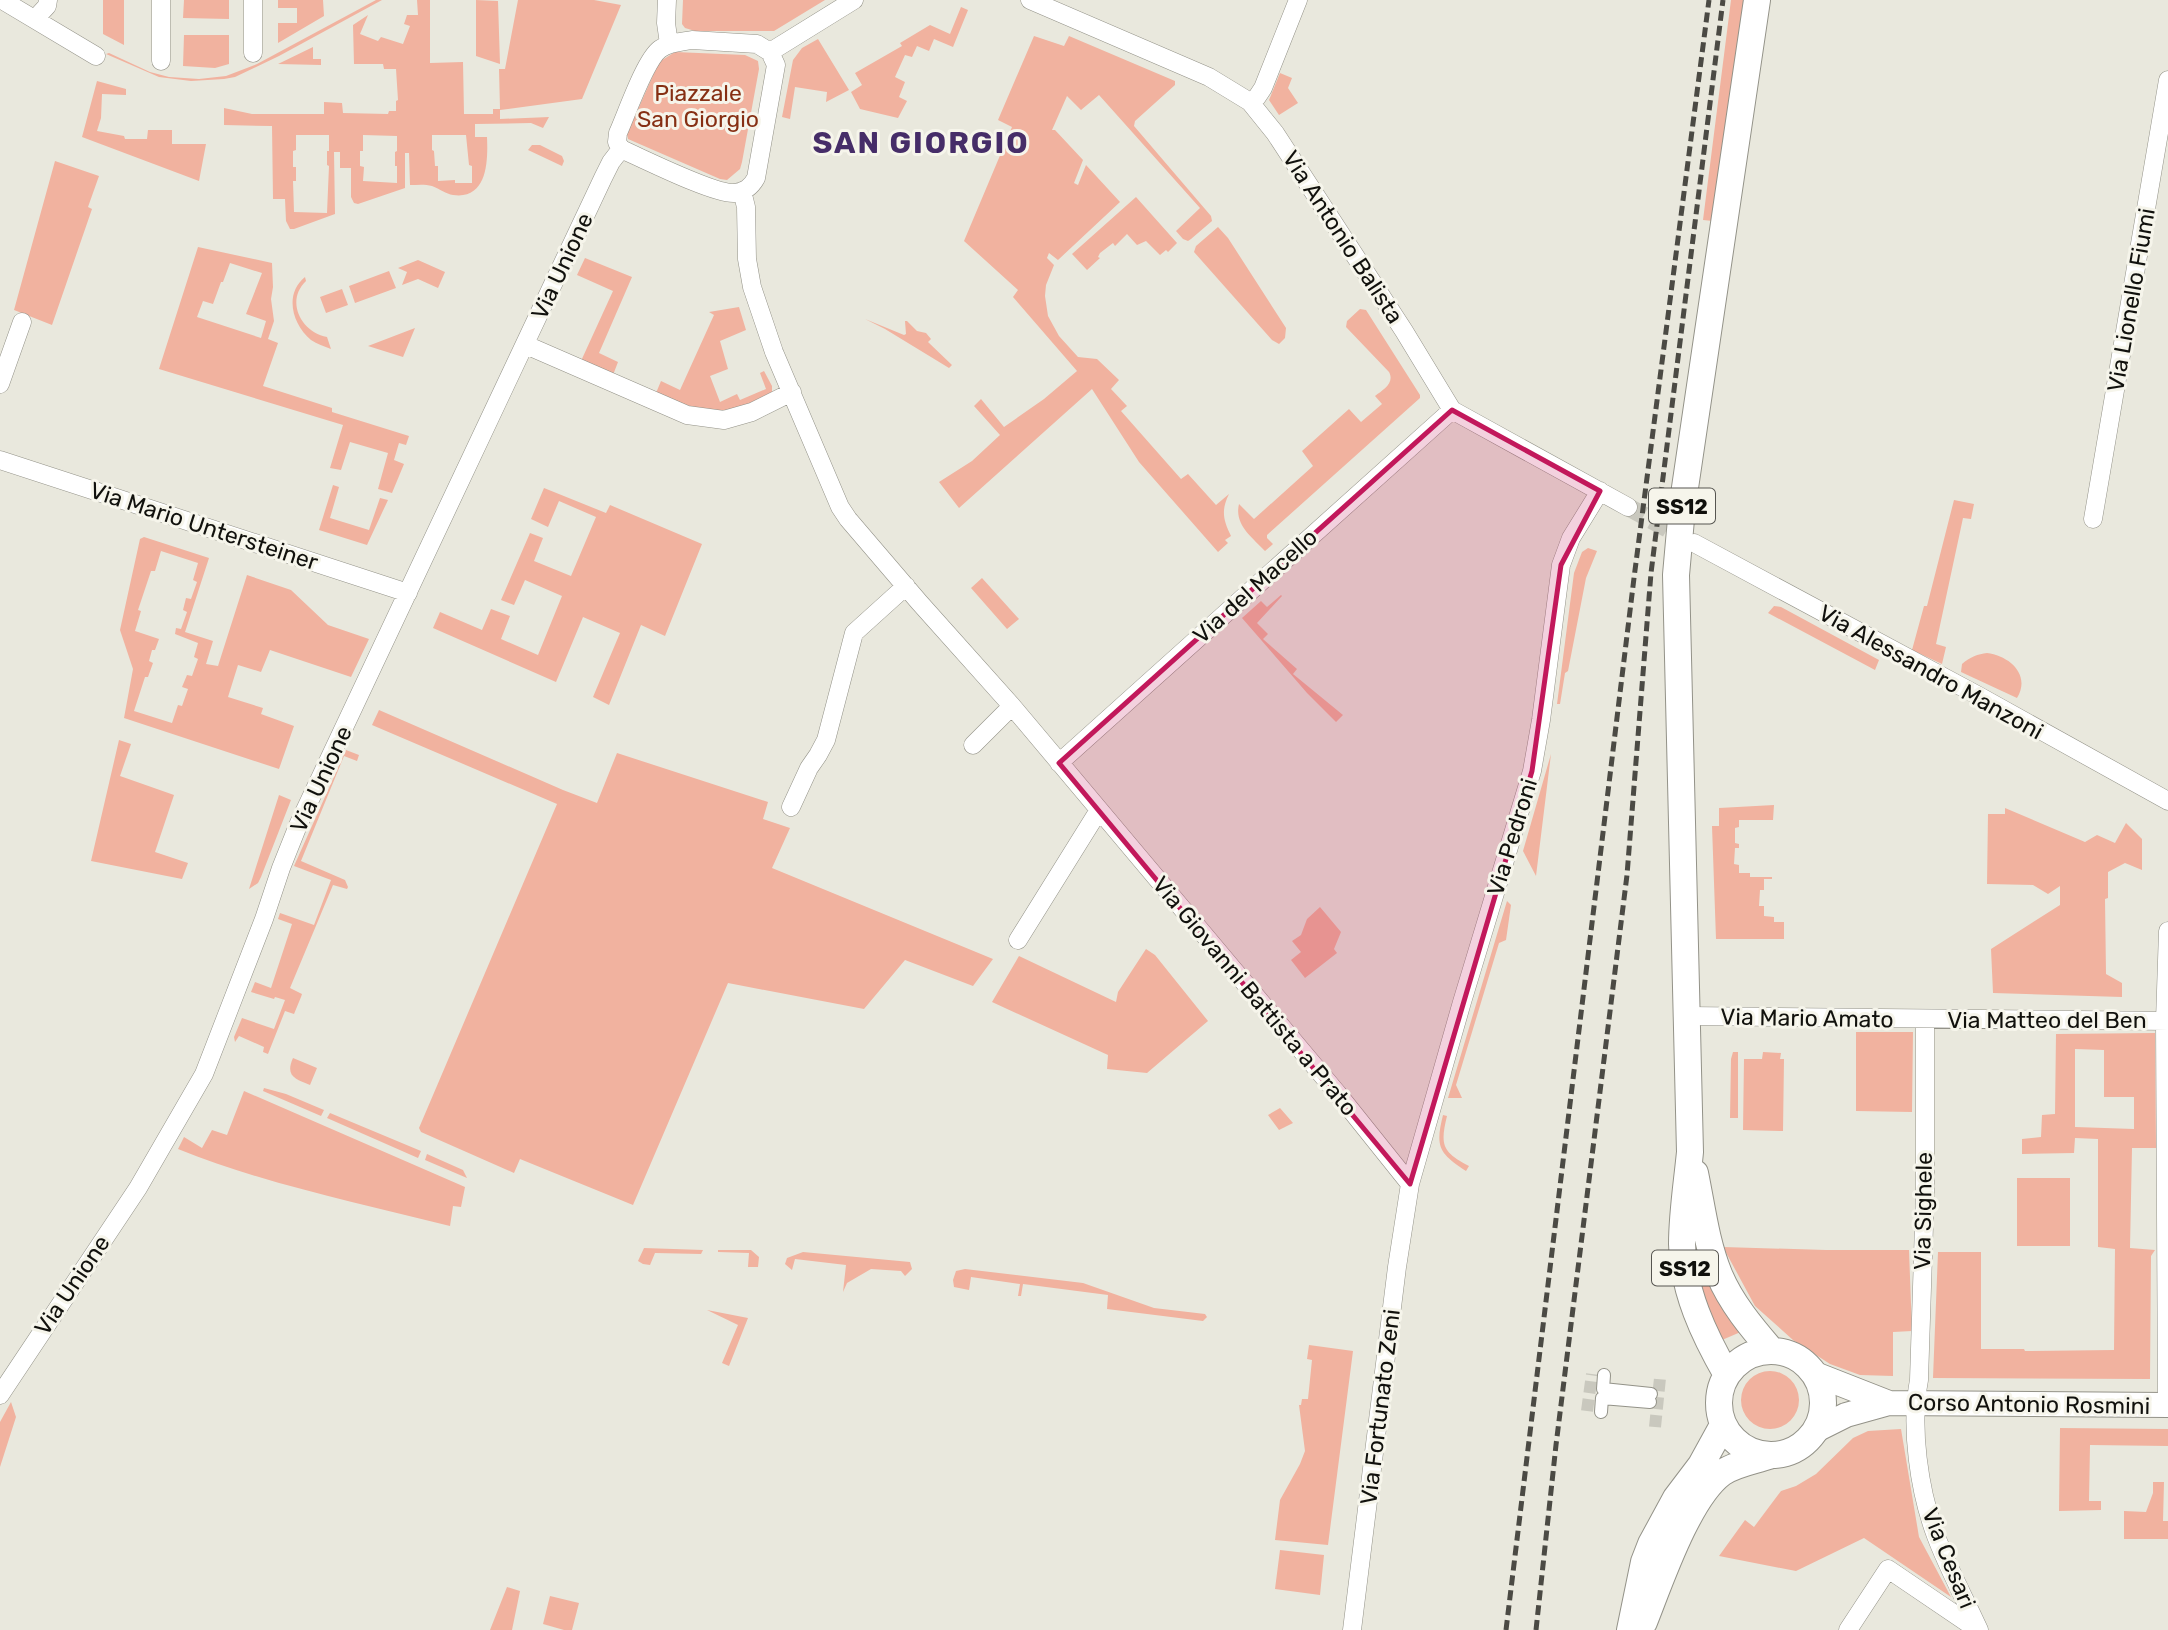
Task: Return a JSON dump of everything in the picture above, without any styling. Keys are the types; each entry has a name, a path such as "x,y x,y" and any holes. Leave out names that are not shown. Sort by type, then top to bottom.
{"main road":[{"name":"SS12","path":"1727,1375 1714,1353 1691,1298 1686,1278 1683,1233 1690,1152 1676,575 1686,481 1758,0"},
{"name":"SS12","path":"1690,1152 1705,1228 1718,1272 1734,1303 1772,1351"},
{"path":"1641,1630 1672,1552 1705,1492 1721,1474 1732,1468 1797,1450 1809,1441 1818,1429 1823,1415 1822,1387 1815,1374 1797,1357 1785,1352 1754,1354 1738,1362 1727,1375 1719,1399 1723,1425 1731,1437 1754,1453 1769,1456"},
{"path":"1815,1374 1889,1403"},
{"name":"Corso Antonio Rosmini","path":"1889,1403 2168,1405"},
{"path":"1818,1429 1846,1415 1889,1403"},
{"path":"1630,1630 1644,1562 1651,1544 1676,1498 1701,1465 1723,1425"}],"street":[{"path":"2,0 96,56"},
{"path":"35,19 47,6 48,0"},
{"path":"161,0 161,61"},
{"path":"253,0 253,53"},
{"path":"667,0 669,44"},
{"path":"770,52 854,0"},
{"name":"Via Antonio Balista","path":"1030,0 1209,77 1251,102 1275,133 1452,410"},
{"path":"1251,102 1262,88 1298,0"},
{"path":"692,40 752,43 761,45 770,52 776,65 759,165 751,186 742,191 720,192 621,149 617,142 618,133 647,66 657,51 669,44 692,40"},
{"name":"Via Lionello Fiumi","path":"2093,519 2168,80"},
{"name":"Via Unione","path":"0,1395 132,1197 204,1074 299,823 607,169 621,149"},
{"name":"Via Giovanni Battista a Prato","path":"742,191 746,208 747,259 752,287 770,342 848,519 1012,706 1338,1094 1410,1184"},
{"path":"0,384 22,322"},
{"path":"526,345 687,415 723,420 752,412 792,392"},
{"path":"1452,410 1628,508"},
{"name":"Via del Macello","path":"1059,762 1452,410"},
{"name":"Via Mario Untersteiner","path":"0,460 408,593"},
{"name":"Via Pedroni","path":"1410,1184 1532,771 1561,565 1571,538 1600,491"},
{"name":"Via Alessandro Manzoni","path":"1694,543 2168,801"},
{"path":"791,807 809,768 826,740 854,634 906,586"},
{"path":"973,745 1012,706"},
{"path":"1018,940 1099,810"},
{"path":"2168,931 2168,1405"},
{"name":"Via Mario Amato","path":"1688,1016 1925,1020"},
{"name":"Via Matteo del Ben","path":"1925,1020 2167,1021"},
{"name":"Via Sighele","path":"1914,1403 1919,1380 1925,1194 1925,1020"},
{"name":"Via Fortunato Zeni","path":"1352,1630 1397,1267 1410,1184"},
{"path":"1601,1412 1602,1398 1651,1398 1603,1389 1604,1375"},
{"name":"Via Cesari","path":"1914,1403 1924,1494 1936,1535 1979,1630"},
{"path":"1848,1630 1888,1569 1979,1630"}],"highlighted area":[{"path":"1452,410 1600,491 1561,565 1532,771 1410,1184 1059,763"}],"green space":[{"path":"103,0 124,0 124,45 103,34"},
{"path":"184,0 229,0 229,19 183,18"},
{"path":"278,0 323,0 324,16 278,43 278,23 297,23 297,8 278,8"},
{"path":"376,0 382,0 235,77 191,81 159,77 106,54 169,77 199,79 226,76 257,64"},
{"path":"417,0 430,0 430,63 463,62 464,114 493,114 493,109 500,109 499,69 505,69 518,0 594,0 621,5 582,99 500,110 500,119 549,117 543,128 531,123 475,124 475,137 487,137 487,156 483,176 473,191 465,195 453,195 432,186 410,185 409,153 405,153 405,188 354,203 351,197 351,168 340,168 340,152 334,152 335,214 290,229 286,221 285,199 273,199 272,126 224,125 224,108 252,114 324,114 324,102 342,103 343,113 388,114 389,111 396,111 396,69 384,69 383,64 354,64 353,25 368,15 360,34 378,41 381,37 403,44 410,26 404,24 407,15 418,15","holes":["296,135 329,135 327,213 294,212 293,181 296,181 296,167 293,167 293,151 296,150","363,135 397,136 397,183 363,181 364,167 360,166","432,135 466,135 469,165 472,166 472,183 438,181 438,166 435,166"]},
{"path":"476,0 498,1 500,64 476,56"},
{"path":"683,0 825,0 774,31 695,31 682,24"},
{"path":"1731,0 1745,0 1713,221 1703,220"},
{"path":"961,7 968,10 953,47 934,39 929,51 917,46 912,57 905,55 895,77 905,82 899,97 907,101 898,118 860,109 851,92 862,85 855,73 902,46 900,43 930,25 950,34"},
{"path":"184,35 229,35 229,64 215,68 183,66"},
{"path":"1034,36 1064,46 1069,36 1175,81 1175,85 1135,121 1134,126 1211,216 1212,221 1188,241 1183,239 1176,231 1200,208 1099,95 1081,110 1067,96 1052,130 1083,160 1074,183 1078,185 1086,165 1120,202 1058,260 1049,253 1047,258 1054,265 1046,285 1045,296 1048,316 1059,336 1078,357 1097,359 1119,380 1111,389 1127,406 1121,411 1181,479 1188,474 1216,505 1229,494 1224,515 1231,536 1225,540 1228,543 1218,552 1139,462 1092,389 959,508 939,482 972,461 1000,435 974,406 981,399 1004,427 1044,399 1077,371 1013,297 1018,290 964,241 1012,127 998,120"},
{"path":"818,39 849,90 826,102 827,92 795,87 790,119 782,117 793,60 802,48"},
{"path":"313,47 313,59 321,59 321,65 278,64"},
{"name":"Piazzale San Giorgio","path":"675,52 745,55 758,61 759,69 742,162 740,169 727,180 628,139 627,134 659,62"},
{"path":"1280,73 1292,78 1288,88 1298,103 1279,115 1269,100"},
{"path":"97,81 126,89 126,95 102,94 101,118 97,131 124,136 125,139 147,139 148,130 172,130 172,144 206,144 199,181 82,137"},
{"path":"532,145 540,145 562,156 562,166 528,150"},
{"path":"55,161 99,176 88,207 92,209 52,325 14,310"},
{"path":"1136,197 1177,243 1168,252 1166,250 1160,255 1146,241 1137,245 1127,234 1115,246 1113,243 1100,253 1100,258 1087,270 1072,254"},
{"path":"1218,227 1228,238 1286,328 1285,338 1279,344 1272,340 1194,252 1196,246"},
{"path":"198,247 272,263 271,299 274,321 268,339 278,343 263,386 332,408 332,412 409,436 406,445 399,443 394,460 404,464 392,493 378,489 388,453 350,442 341,470 330,468 343,425 159,369","holes":["230,263 262,273 246,314 266,321 261,338 197,317 203,301 213,304"]},
{"path":"585,258 632,277 599,353 618,362 613,375 581,361 613,291 577,275"},
{"path":"418,260 445,272 438,288 418,279 402,285 407,272 398,268"},
{"path":"389,271 396,288 355,303 349,286"},
{"path":"305,277 306,281 297,297 299,315 310,329 327,337 331,349 311,340 295,318 294,292"},
{"path":"342,289 348,305 326,313 320,297"},
{"path":"739,307 746,330 720,341 728,369 710,376 720,402 737,394 740,400 766,389 760,373 764,371 772,386 772,393 738,407 714,410 692,407 656,393 661,381 680,390 714,315 709,312"},
{"path":"1360,309 1366,310 1420,398 1267,535 1273,544 1265,551 1242,524 1239,504 1254,519 1313,466 1302,451 1349,409 1361,422 1382,404 1375,396 1389,383 1389,372 1346,327 1347,321"},
{"path":"865,319 904,335 907,321 917,331 926,333 931,339 928,342 952,365 949,368"},
{"path":"415,328 403,357 368,346"},
{"path":"333,485 339,487 330,518 369,530 380,498 388,500 367,545 319,530"},
{"path":"544,488 606,513 610,505 702,544 665,636 641,625 609,705 593,697 620,633 583,617 556,682 433,628 440,612 482,630 491,609 510,616 501,639 538,655 562,596 525,580 514,605 501,600 530,533 543,538 534,561 571,576 596,517 559,501 548,527 531,519"},
{"path":"1954,500 1974,504 1971,519 1963,518 1936,644 1946,647 1942,664 1912,650 1924,606 1927,606"},
{"path":"144,537 209,558 185,632 213,641 206,664 218,666 247,575 291,590 328,625 369,639 351,677 270,650 261,672 238,665 228,697 263,708 261,714 294,726 279,769 124,718 133,669 120,630 140,539","holes":["161,551 198,563 193,580 197,582 191,599 186,598 183,610 187,612 181,629 176,628 175,634 198,643 194,657 198,659 192,676 187,675 182,687 188,689 182,706 178,705 172,723 134,711 145,677 148,677 153,663 149,661 152,650 155,650 159,639 135,631 141,611 138,610"]},
{"path":"1588,548 1597,551 1586,578 1568,671 1565,673 1560,704 1557,704 1574,573 1582,552"},
{"path":"982,578 1019,619 1007,629 971,588"},
{"path":"1281,595 1257,623 1268,634 1263,639 1297,669 1293,674 1343,715 1336,722 1242,618 1261,601 1267,607"},
{"path":"1774,606 1781,607 1879,660 1875,670 1768,613"},
{"path":"1987,653 2010,662 2020,674 2021,690 2017,698 1961,672 1962,664 1974,656"},
{"path":"379,710 597,803 617,753 768,802 763,819 790,828 772,868 993,959 973,986 905,960 864,1009 728,983 633,1205 520,1159 514,1173 421,1132 419,1128 557,804 372,725"},
{"path":"119,740 131,744 120,776 174,795 155,852 188,863 182,879 91,861"},
{"path":"346,750 359,755 357,761 344,756 301,861 345,880 348,887 347,889 333,885 290,988 302,994 301,997 294,1014 285,1011 268,1054 263,1052 264,1047 239,1036 235,1042 234,1037 242,1018 274,1029 285,1000 251,992 255,982 271,988 292,924 278,919 280,913 314,925 331,880 294,866"},
{"path":"1551,754 1536,876 1523,851"},
{"path":"279,795 291,800 261,877 258,883 249,889"},
{"path":"1774,805 1773,820 1739,820 1739,827 1735,828 1735,843 1739,844 1739,848 1735,848 1734,864 1739,865 1739,873 1750,873 1750,877 1772,877 1764,879 1759,906 1764,906 1764,916 1774,917 1774,922 1784,922 1784,939 1716,939 1712,826 1719,826 1719,808"},
{"path":"2005,808 2085,842 2097,835 2115,843 2126,823 2142,839 2142,870 2125,863 2108,872 2108,898 2105,899 2106,974 2122,983 2122,997 1993,993 1991,949 2060,905 2060,886 2048,894 2033,885 1987,884 1988,814 2005,814"},
{"path":"1507,901 1511,905 1506,940 1499,943 1456,1085 1462,1098 1448,1098"},
{"path":"1320,907 1341,932 1334,949 1337,953 1305,978 1291,960 1301,952 1292,941 1301,935 1307,919"},
{"path":"1146,949 1155,955 1208,1021 1147,1073 1107,1069 1108,1055 992,1002 1019,956 1116,1002 1118,992"},
{"path":"1856,1032 1913,1032 1912,1112 1856,1111"},
{"path":"2155,1033 2156,1148 2132,1148 2130,1248 2155,1250 2151,1256 2150,1379 1933,1378 1938,1252 1981,1252 1981,1349 2114,1350 2115,1249 2098,1247 2098,1139 2075,1138 2074,1153 2022,1154 2022,1139 2041,1137 2042,1115 2055,1114 2056,1034","holes":["2075,1049 2104,1050 2104,1097 2134,1097 2134,1129 2075,1127"]},
{"path":"1733,1052 1738,1052 1738,1118 1730,1118"},
{"path":"1763,1052 1781,1053 1780,1059 1784,1059 1783,1131 1743,1130 1744,1059 1762,1059"},
{"path":"293,1058 317,1068 310,1085 291,1073"},
{"path":"264,1088 324,1110 321,1116 263,1091"},
{"path":"244,1091 465,1187 461,1207 453,1206 450,1226 278,1183 178,1149 184,1137 202,1148 212,1130 227,1135"},
{"path":"1280,1108 1293,1123 1279,1130 1268,1115"},
{"path":"330,1113 421,1151 418,1158 327,1118"},
{"path":"1443,1115 1447,1116 1445,1147 1469,1166 1466,1171 1441,1148 1439,1135"},
{"path":"427,1154 463,1170 467,1178 425,1160"},
{"path":"2017,1178 2070,1178 2070,1246 2017,1246"},
{"path":"1692,1233 1743,1331 1722,1340 1705,1303 1697,1272"},
{"path":"1723,1247 1909,1250 1912,1331 1893,1332 1893,1376 1860,1375 1830,1364 1793,1340 1755,1306"},
{"path":"644,1248 703,1250 701,1254 655,1253 650,1265 638,1261"},
{"path":"718,1250 751,1250 759,1257 758,1267 748,1267 749,1253"},
{"path":"803,1252 910,1262 912,1269 905,1276 901,1271 871,1269 847,1283 843,1292 846,1265 795,1259 792,1270 785,1264 787,1258"},
{"path":"965,1269 1083,1283 1154,1308 1205,1314 1207,1317 1203,1321 1107,1309 1108,1295 1023,1284 1021,1296 1018,1296 1020,1284 971,1277 969,1290 954,1287 956,1271"},
{"path":"707,1310 748,1318 729,1366 722,1363 738,1325"},
{"path":"1309,1345 1353,1351 1328,1545 1275,1540 1280,1500 1305,1451 1299,1405 1302,1399 1308,1399 1312,1360 1307,1359"},
{"path":"1764,1371 1776,1371 1791,1379 1799,1394 1799,1406 1791,1421 1776,1429 1764,1429 1749,1421 1741,1406 1741,1394 1749,1379"},
{"path":"11,1402 16,1417 0,1467 0,1422"},
{"path":"2060,1428 2168,1429 2168,1446 2090,1445 2089,1501 2101,1501 2101,1510 2059,1511"},
{"path":"1901,1429 1919,1537 1951,1597 1864,1538 1796,1571 1719,1556 1745,1520 1754,1527 1781,1491 1816,1474 1853,1438 1868,1431"},
{"path":"2153,1482 2164,1482 2163,1521 2168,1521 2168,1539 2124,1539 2124,1511 2146,1512 2153,1493"},
{"path":"1280,1550 1324,1555 1320,1595 1275,1589"},
{"path":"507,1587 520,1591 512,1630 490,1630"},
{"path":"550,1596 579,1603 572,1630 543,1624"}],"tunnel":[{"path":"1628,507 1688,540"},
{"path":"1587,1411 1592,1374"},
{"path":"1655,1427 1660,1378"}],"railway":[{"path":"1506,1630 1634,578 1709,0"},
{"path":"1536,1630 1556,1445 1627,875 1651,573 1723,0"}],"district":[{"name":"SAN GIORGIO","path":"921,143"}]}
